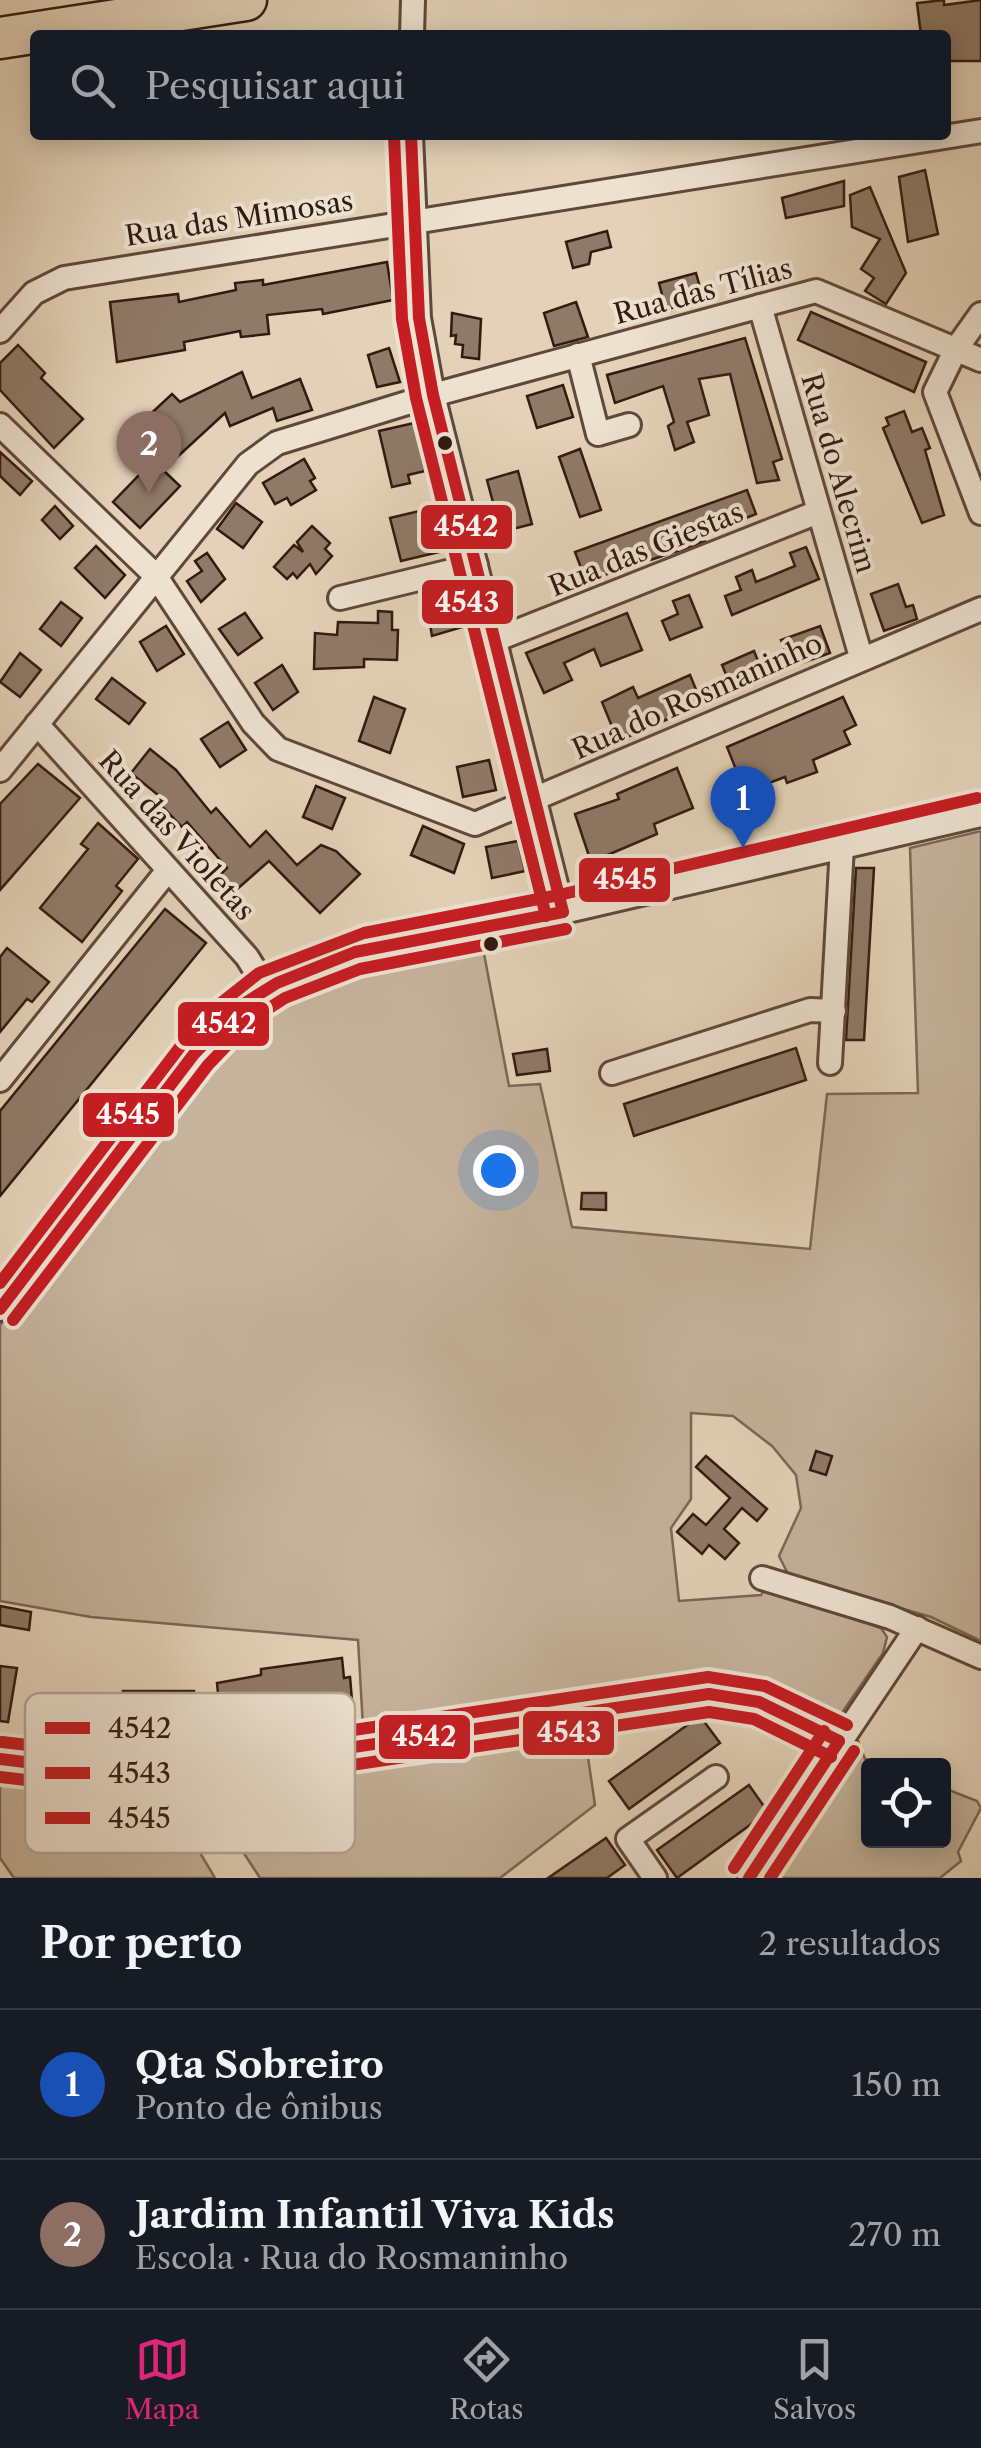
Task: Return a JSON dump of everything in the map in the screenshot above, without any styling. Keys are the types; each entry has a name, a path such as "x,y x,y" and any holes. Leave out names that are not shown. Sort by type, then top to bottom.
{"highway":[{"path":"52,30 246,0"},
{"path":"0,38 30,33"}],"street":[{"path":"412,30 413,0"},
{"name":"Rua das Mimosas","path":"951,137 981,132"},
{"path":"411,140 419,318 433,395 562,912"},
{"name":"Rua das Mimosas","path":"0,330 34,293 64,278 929,140"},
{"name":"Rua das Tílias","path":"0,770 155,575 248,464 266,449 433,395 816,291 981,360"},
{"name":"Rua do Alecrim","path":"760,306 861,657"},
{"path":"981,314 956,350 936,392 981,513"},
{"path":"578,356 598,434 629,425"},
{"name":"Rua do Rosmaninho","path":"0,425 155,575 253,723 293,758 475,824 981,609"},
{"name":"Rua das Giestas","path":"496,640 818,512"},
{"path":"340,598 476,565"},
{"name":"Rua das Violetas","path":"36,724 247,957 266,990"},
{"path":"0,1310 39,1265 215,1030 266,990 369,950 562,912 842,846 928,830 981,814"},
{"path":"830,1062 842,846"},
{"path":"0,1080 168,870"},
{"path":"612,1073 810,1010 834,1011"},
{"path":"762,1578 917,1628 981,1657"},
{"path":"749,1878 917,1628"},
{"path":"355,1747 708,1694 759,1702 839,1740"},
{"path":"0,1758 25,1761"},
{"path":"654,1878 628,1839 716,1777"}],"shaded area":[{"path":"981,831 981,1641 931,1617 789,1576 779,1556 801,1508 796,1475 772,1446 733,1416 691,1413 691,1499 671,1528 679,1601 761,1595 765,1588 881,1628 887,1637 883,1653 837,1720 827,1721 764,1689 705,1680 363,1727 358,1640 91,1617 0,1601 0,1325 122,1175 213,1047 264,1006 327,974 482,943 509,1086 540,1084 572,1227 810,1249 827,1094 918,1093 910,848"},
{"path":"583,1723 595,1805 500,1878 260,1878 244,1853 355,1853 355,1761"},
{"path":"857,1738 865,1758 861,1758 861,1848 951,1848 951,1791 977,1801 981,1808 958,1852 961,1861 940,1878 762,1878"},
{"path":"0,1773 25,1777 25,1853 200,1853 215,1878 14,1878 0,1858"}],"building":[{"path":"944,0 944,5 981,0 981,61 951,61 951,30 920,30 917,3"},
{"path":"925,170 938,234 908,242 899,177"},
{"path":"844,181 844,206 786,218 782,198"},
{"path":"870,187 906,273 886,304 865,291 874,278 861,269 880,239 852,227 850,195"},
{"path":"607,231 611,247 591,252 589,264 573,268 566,242"},
{"path":"387,262 393,300 323,314 322,309 267,315 269,334 241,337 240,331 184,342 185,350 117,362 110,302 178,294 179,302 236,290 235,283 263,280 263,285"},
{"path":"696,273 703,298 666,310 659,283"},
{"path":"576,302 588,337 554,346 544,313"},
{"path":"811,312 926,362 914,392 798,340"},
{"path":"452,313 481,319 479,359 462,357 463,345 455,344 456,335 451,336"},
{"path":"745,338 782,459 773,462 779,480 757,483 730,374 699,379 709,415 687,422 694,442 675,450 668,426 674,422 663,386 615,403 607,375"},
{"path":"18,345 45,373 41,378 83,419 54,448 0,390 0,363"},
{"path":"389,348 400,382 377,387 368,355"},
{"path":"242,372 252,398 300,379 312,410 277,421 273,408 230,426 225,413 163,470 180,486 140,528 113,502 168,445 145,419 172,394 180,402"},
{"path":"563,385 573,417 537,428 527,396"},
{"path":"904,411 912,432 922,428 930,448 925,450 944,515 922,523 883,428 889,425 886,418"},
{"path":"414,423 425,471 408,475 410,483 392,487 379,431"},
{"path":"580,449 601,510 580,517 559,457"},
{"path":"0,452 32,481 20,495 0,476"},
{"path":"304,459 315,478 310,481 316,490 291,505 287,498 275,504 263,483"},
{"path":"518,471 532,524 501,532 487,480"},
{"path":"747,490 756,514 703,535 705,541 586,581 575,552"},
{"path":"236,503 262,522 243,548 217,529"},
{"path":"55,506 73,526 60,539 42,520"},
{"path":"428,509 439,552 401,561 390,518"},
{"path":"312,526 330,543 325,549 332,556 316,574 310,564 297,578 293,573 287,579 274,567 294,545 303,552 297,542"},
{"path":"96,546 125,575 105,598 75,568"},
{"path":"806,547 819,579 732,615 725,596 741,590 736,577 752,570 756,582 795,566 790,553"},
{"path":"207,553 225,579 201,602 187,581 202,571 195,561"},
{"path":"898,584 906,607 913,605 917,619 884,631 871,594"},
{"path":"689,595 702,627 670,640 662,621 678,614 673,601"},
{"path":"457,596 466,626 432,636 428,613 438,611 437,599"},
{"path":"61,602 82,618 61,646 40,629"},
{"path":"378,611 392,612 392,630 398,630 397,660 364,659 364,667 314,669 315,633 337,635 338,622 378,623"},
{"path":"245,613 262,638 238,655 219,629"},
{"path":"627,613 642,650 601,666 594,649 564,663 572,680 544,693 526,653"},
{"path":"166,626 184,654 157,671 140,642"},
{"path":"820,626 830,653 791,667 781,640"},
{"path":"754,651 764,676 732,689 722,665"},
{"path":"20,653 41,670 20,697 0,682"},
{"path":"282,665 298,692 273,710 255,683"},
{"path":"690,675 702,704 618,741 602,702 633,687 638,698"},
{"path":"112,678 145,703 129,724 96,699"},
{"path":"374,697 405,709 390,753 359,741"},
{"path":"843,697 856,725 844,731 850,744 813,760 817,772 787,783 785,777 745,792 727,747"},
{"path":"228,722 246,750 220,767 201,739"},
{"path":"150,749 176,770 211,813 216,808 250,847 266,831 297,865 321,845 336,851 360,874 320,913 269,861 235,891 220,875 227,868 187,822 182,827 159,803 163,799 131,773"},
{"path":"489,760 496,790 463,797 457,767"},
{"path":"38,764 80,798 0,890 0,804"},
{"path":"677,768 693,808 654,824 657,834 591,862 575,814 619,799 617,794"},
{"path":"316,786 345,798 332,829 303,817"},
{"path":"98,823 138,859 116,886 122,891 82,942 40,908 88,849 81,844"},
{"path":"423,826 464,844 454,873 411,855"},
{"path":"518,841 525,871 492,878 486,847"},
{"path":"856,868 874,868 864,1040 846,1040"},
{"path":"165,909 206,943 0,1196 0,1111"},
{"path":"7,948 49,982 32,1002 27,999 0,1032 0,957"},
{"path":"796,1048 806,1080 634,1136 624,1104"},
{"path":"547,1049 550,1071 517,1075 513,1054"},
{"path":"582,1193 606,1193 606,1210 581,1209"},
{"path":"816,1451 832,1456 826,1475 810,1470"},
{"path":"706,1456 767,1509 757,1521 742,1508 724,1529 739,1543 725,1559 709,1545 702,1554 677,1532 693,1514 706,1525 730,1498 696,1467"},
{"path":"0,1606 31,1612 29,1630 0,1625"},
{"path":"342,1658 344,1678 350,1677 351,1693 218,1693 217,1683 261,1675 261,1669"},
{"path":"0,1666 17,1668 8,1722 0,1721"},
{"path":"123,1691 194,1691 194,1693"},
{"path":"700,1716 720,1743 629,1809 609,1781"},
{"path":"749,1785 768,1812 677,1878 657,1850"},
{"path":"606,1838 625,1865 607,1878 548,1878"}],"transit line":[{"name":"4543","path":"394,140 402,319 416,398 546,916"},
{"name":"4542","path":"411,140 419,318 433,395 563,912"},
{"name":"4545","path":"0,1283 202,1018 259,973 364,933 559,895 977,798"},
{"name":"4542","path":"0,1309 194,1054 242,1005 277,983 355,952 563,912"},
{"name":"4543","path":"13,1320 208,1065 252,1019 285,998 360,969 566,929"},
{"name":"4545","path":"355,1730 708,1677 765,1686 847,1725"},
{"name":"4542","path":"355,1747 709,1694 759,1702 839,1741"},
{"name":"4543","path":"355,1765 709,1712 754,1719 831,1757"},
{"name":"4545","path":"734,1868 824,1731"},
{"name":"4542","path":"749,1878 839,1741"},
{"name":"4545","path":"2,1742 25,1745"},
{"name":"4543","path":"770,1878 854,1751"},
{"name":"4542","path":"0,1759 25,1762"},
{"name":"4543","path":"0,1777 25,1780"}],"place":[{"name":"Jardim Infantil Viva Kids","path":"149,493"},
{"name":"Qta Sobreiro","path":"743,848"}]}
